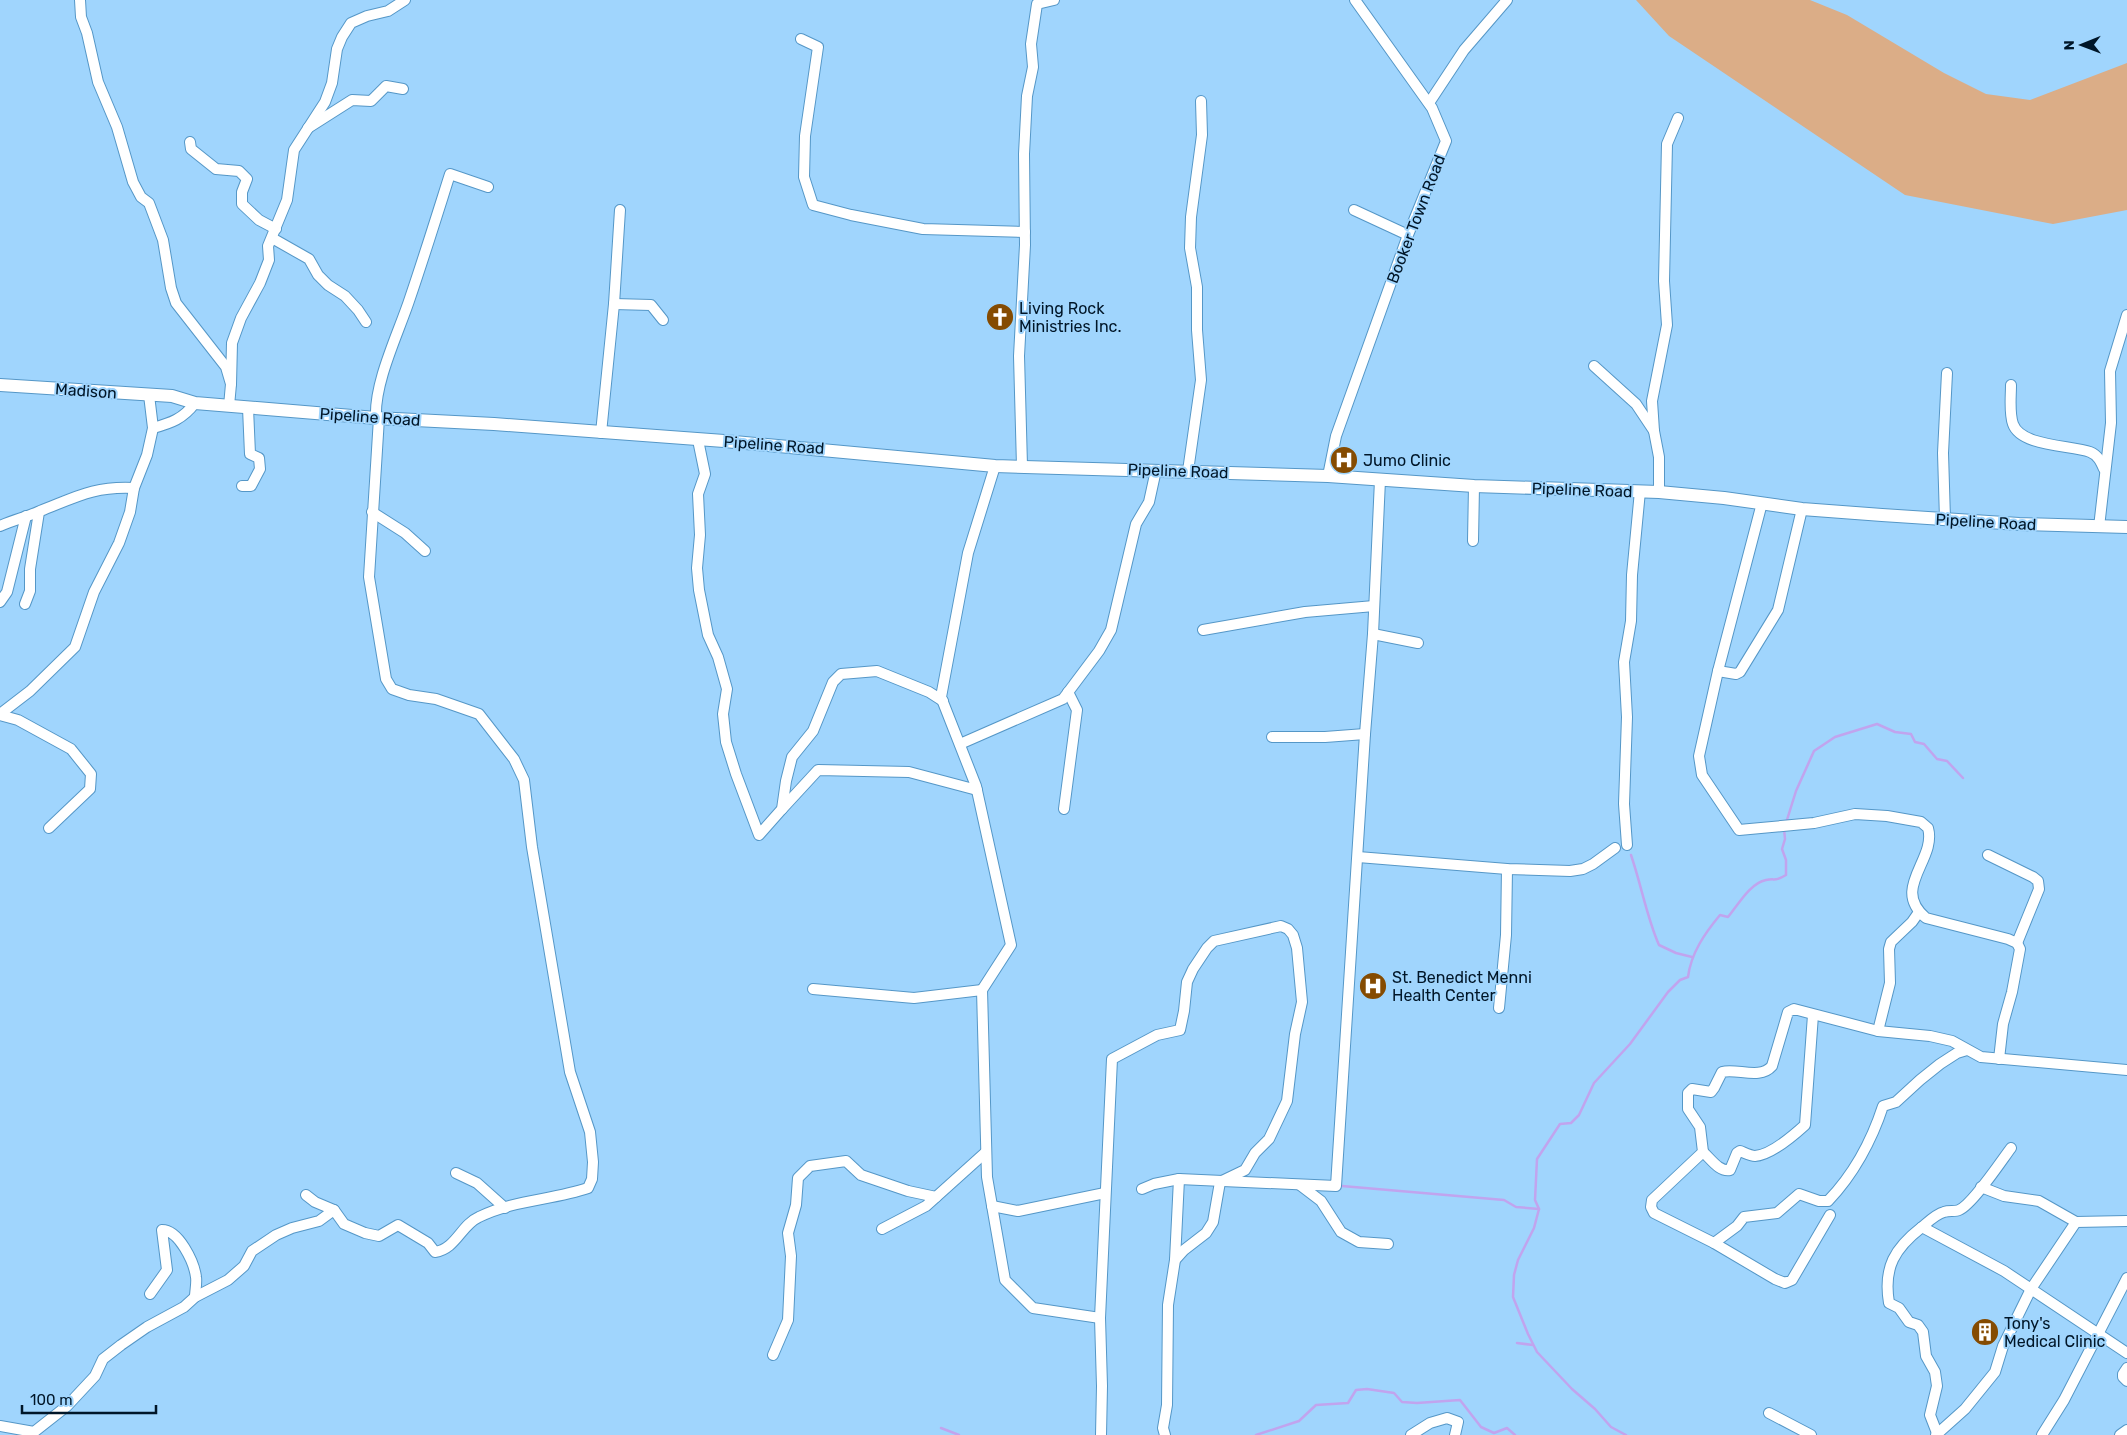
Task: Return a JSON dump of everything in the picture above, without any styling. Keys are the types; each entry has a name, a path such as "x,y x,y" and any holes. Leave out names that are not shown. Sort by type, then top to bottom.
{"street":[{"path":"80,0 81,17 87,33 98,82 117,127 134,182 141,197 149,203 163,240 171,288 176,303 226,367 232,384"},
{"path":"229,406 232,384 232,343 241,318 260,283 269,260 268,246 287,200 294,150 325,102 332,83 337,49 351,23 367,16 388,11 406,0"},
{"path":"1022,466 1019,356 1027,96 1033,67 1031,44 1036,4 1054,0"},
{"name":"Booker Town Road","path":"1328,476 1339,427 1408,235 1446,141 1429,103 1355,0"},
{"path":"1429,103 1464,50 1507,0"},
{"path":"801,39 818,47 805,136 804,177 813,205 851,215 923,229 1024,232"},
{"path":"308,128 352,100 371,101 386,86 402,89"},
{"path":"1188,471 1201,380 1197,330 1197,287 1190,248 1191,217 1202,136 1201,101"},
{"path":"1660,492 1659,457 1654,430 1652,402 1667,325 1664,281 1667,144 1678,118"},
{"path":"190,142 192,149 216,169 239,171 248,178 242,192 242,204 274,234 309,259 318,274 328,285 345,296 366,322"},
{"path":"306,1195 315,1202 334,1210 344,1224 365,1233 379,1236 398,1225 428,1243 435,1252 445,1251 477,1218 504,1208 588,1188 592,1179 593,1162 590,1132 570,1072 532,847 524,780 514,759 479,714 436,699 409,695 392,689 386,679 369,577 378,418 375,406 379,386 411,296 450,174 488,187"},
{"path":"601,433 614,304 620,210"},
{"path":"1354,210 1408,235"},
{"path":"614,304 651,305 664,320"},
{"path":"2099,527 2104,470 2111,423 2110,371 2127,315"},
{"path":"1594,366 1636,404 1654,430"},
{"path":"1945,519 1943,453 1947,373"},
{"name":"Madison","path":"0,385 172,396 195,403"},
{"path":"2011,385 2011,414 2015,428 2028,438 2042,443 2091,452 2099,458 2104,470"},
{"path":"0,715 30,691 75,647 94,592 119,543 130,512 134,488 147,455 153,428 149,395"},
{"path":"153,428 175,422 187,414 195,403"},
{"name":"Pipeline Road","path":"195,403 378,418 494,424 833,450 995,466 1328,476 1474,486 1660,492 1802,509 2019,524 2127,528"},
{"path":"242,486 251,486 260,469 259,458 250,454 248,408"},
{"path":"698,440 705,474 698,494 700,535 697,568 708,635 718,657 727,689 723,714 726,742 759,835 818,770 909,772 977,790"},
{"path":"995,466 968,553 945,684 941,697 977,790 1011,945 982,990 987,1177 1004,1280 1033,1308 1100,1318"},
{"path":"960,744 1063,699 1099,651 1111,630 1136,524 1149,502 1156,470"},
{"path":"97,490 104,479"},
{"path":"1142,1188 1179,1179 1336,1186 1373,634 1380,480"},
{"path":"1473,540 1474,486"},
{"path":"0,526 76,496 97,490 109,487 134,488"},
{"path":"1627,845 1624,804 1627,717 1624,662 1631,621 1632,575 1640,492"},
{"path":"1762,503 1718,671 1699,756 1702,775 1738,830 1814,823 1855,814 1887,816 1921,822 1928,828 1929,836 1912,890 1912,900 1919,912 1926,918 2018,943"},
{"path":"1718,671 1736,674 1740,672 1778,610 1802,509"},
{"path":"25,604 30,591 30,569 39,512"},
{"path":"372,512 405,533 424,551"},
{"path":"0,602 7,592 26,516"},
{"path":"1203,630 1305,612 1374,606"},
{"path":"1373,634 1418,643"},
{"path":"782,809 786,780 792,757 813,731 832,682 841,674 877,671 929,692 943,701"},
{"path":"929,692 945,684"},
{"path":"1064,810 1077,710 1068,692"},
{"path":"0,715 18,720 71,749 91,774 90,789 49,828"},
{"path":"1272,737 1325,737 1365,734"},
{"path":"1358,857 1544,871 1583,869 1614,848"},
{"path":"1988,854 2033,877 2038,881 2039,889 2018,943 2020,956 2003,1024 1999,1058"},
{"path":"1499,1008 1506,935 1508,869"},
{"path":"1878,1031 1890,983 1889,949 1891,942 1919,912"},
{"path":"1101,1435 1100,1318 1112,1059 1157,1035 1180,1030 1189,977 1207,948 1214,941 1281,926 1288,929 1293,935 1297,948 1302,1002 1295,1034 1287,1101 1269,1139 1255,1153 1245,1170 1220,1182"},
{"path":"813,989 914,998 982,990"},
{"path":"1813,1015 1805,1124 1791,1138 1764,1154 1755,1156 1740,1151 1737,1153 1730,1170 1726,1171 1703,1152 1700,1127 1688,1109 1688,1093 1692,1089 1711,1092 1722,1072 1757,1073 1768,1070 1772,1066 1788,1012 1794,1009 1878,1031 1930,1036 1952,1041 1980,1057 2127,1070"},
{"path":"1714,1243 1737,1226 1744,1217 1777,1213 1800,1194 1820,1201 1828,1201 1859,1158 1876,1128 1883,1106 1896,1102 1940,1064 1957,1053 1967,1050"},
{"path":"2011,1148 1981,1187 1960,1210 1944,1212 1922,1227 1908,1238 1890,1264 1888,1300 1902,1311 1909,1322 1918,1325 1923,1332 1926,1356 1935,1372 1937,1386 1930,1415 1937,1434 1954,1421 1995,1372 2002,1346 2031,1289 2076,1222"},
{"path":"882,1229 926,1206 986,1152"},
{"path":"1703,1152 1652,1200 1651,1207 1654,1213 1714,1243 1775,1279 1785,1282 1792,1280 1830,1215"},
{"path":"773,1355 788,1320 791,1256 788,1233 796,1204 798,1178 810,1166 846,1161 861,1176 936,1198"},
{"path":"456,1173 477,1183 504,1208"},
{"path":"1165,1435 1168,1305 1175,1260 1179,1179"},
{"path":"1175,1260 1184,1250 1206,1233 1212,1222 1220,1182"},
{"path":"1300,1185 1321,1201 1340,1232 1358,1242 1388,1244"},
{"path":"1981,1187 2004,1196 2039,1201 2076,1222 2127,1221"},
{"path":"992,1206 1018,1211 1105,1193"},
{"path":"0,1426 34,1432 67,1406 95,1376 103,1358 147,1327 184,1307 195,1297 228,1280 244,1266 252,1251 276,1234 319,1221 334,1210"},
{"path":"1922,1227 2004,1270 2127,1353"},
{"path":"150,1294 167,1270 162,1230 166,1230 182,1242 196,1276 195,1297"},
{"path":"2042,1435 2064,1400 2127,1278"},
{"path":"2127,1368 2123,1377 2127,1381"},
{"path":"1770,1412 1811,1435"},
{"path":"1411,1435 1430,1423 1447,1418 1458,1422 1455,1435"},
{"path":"2120,1435 2127,1430"}],"shaded area":[{"path":"1636,0 1810,0 1847,15 1944,73 1986,94 2030,100 2127,63 2127,210 2053,224 1905,195 1669,36"}],"waterway":[{"path":"1786,823 1796,791 1814,751 1835,737 1877,724 1895,732 1911,734 1915,742 1924,744 1937,759 1947,761 1963,778"},
{"path":"1539,1209 1535,1200 1537,1159 1560,1124 1571,1123 1579,1115 1594,1083 1630,1044 1668,992 1680,980 1688,977 1692,960 1700,944 1720,915 1728,917 1755,885 1786,875 1786,860 1782,849 1785,839 1784,829"},
{"path":"1631,855 1659,945 1676,953 1692,957"},
{"path":"1342,1186 1504,1200 1516,1207 1539,1209 1534,1228 1518,1260 1514,1275 1513,1297 1537,1352 1611,1427 1626,1435"},
{"path":"1517,1343 1533,1345"},
{"path":"1256,1435 1299,1421 1316,1405 1348,1403 1356,1390 1367,1389 1394,1393 1402,1402 1417,1403 1460,1400 1481,1427 1494,1433 1507,1428 1515,1435"},
{"path":"941,1428 959,1435"}],"place":[{"name":"Living Rock Ministries Inc.","path":"1000,317"},
{"name":"Jumo Clinic","path":"1344,460"},
{"name":"St. Benedict Menni Health Center","path":"1373,986"},
{"name":"Tony's Medical Clinic","path":"1985,1332"}]}
